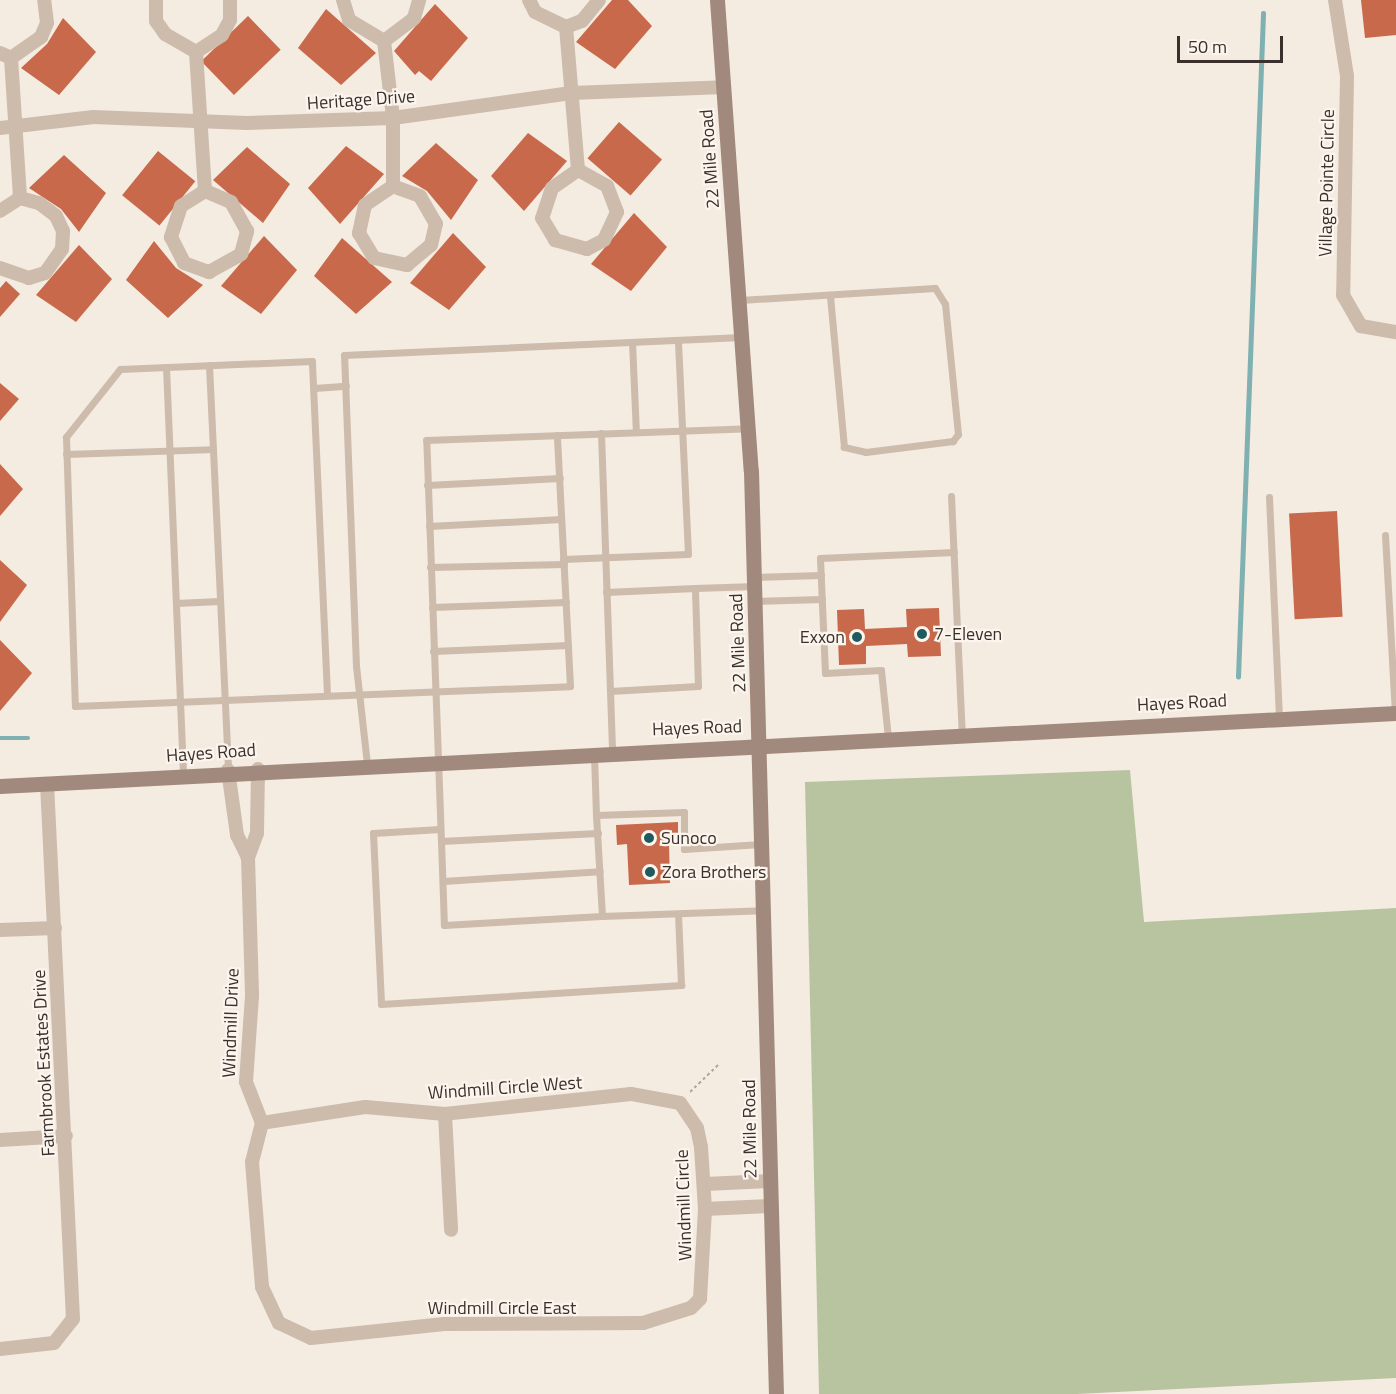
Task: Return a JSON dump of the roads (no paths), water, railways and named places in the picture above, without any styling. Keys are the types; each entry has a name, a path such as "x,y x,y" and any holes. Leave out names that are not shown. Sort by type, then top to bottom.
{"main road":[{"name":"22 Mile Road","path":"717,0 749,428 757,601 776,1394"},
{"name":"Hayes Road","path":"0,786 228,770 1395,713"}],"street":[{"path":"20,198 16,127 5,56 41,37 47,24 44,0"},
{"path":"156,0 156,21 165,34 196,52"},
{"path":"196,52 222,35 230,20 230,0"},
{"path":"344,0 349,20 384,42"},
{"path":"384,42 414,18 418,0"},
{"path":"529,0 536,12 566,27 582,21 600,0"},
{"name":"Village Pointe Circle","path":"1335,0 1347,76 1343,295 1361,326 1396,332"},
{"path":"566,27 578,170"},
{"path":"384,42 393,118 393,186"},
{"path":"196,52 198,121 205,191"},
{"name":"Heritage Drive","path":"0,128 93,117 198,121 393,118 571,93 724,87"},
{"path":"578,170 607,186 617,212 604,240 587,249 555,240 542,218 552,188 578,170"},
{"path":"393,186 420,196 436,224 432,245 407,265 374,258 359,233 365,205 393,186"},
{"path":"205,191 231,202 247,231 241,255 209,272 184,263 171,237 181,206 205,191"},
{"path":"0,211 20,198"},
{"path":"0,268 29,278 45,273 62,249 56,216 20,198"},
{"name":"Windmill Drive","path":"258,769 258,833 248,858 252,996 246,1083 262,1123"},
{"name":"Windmill Drive","path":"228,770 237,835 248,858"},
{"name":"Farmbrook Estates Drive","path":"0,1349 45,1346 62,1338 74,1309 47,784"},
{"path":"0,930 55,927"},
{"name":"Windmill Circle West","path":"262,1123 365,1107 445,1114 631,1094 680,1103"},
{"name":"Windmill Circle","path":"680,1103 697,1128 705,1184 704,1283 691,1308"},
{"path":"445,1114 451,1230"},
{"name":"Windmill Circle East","path":"262,1123 252,1152 256,1238 262,1287 279,1323 311,1338 444,1324 643,1323 691,1308"},
{"path":"0,1140 66,1136"},
{"path":"705,1184 771,1181"},
{"path":"705,1209 771,1206"}],"lane":[{"path":"740,300 927,286 942,295 958,434 953,441 866,452 844,447 830,295"},
{"path":"367,764 362,693 356,666 344,355 742,337"},
{"path":"430,567 688,554 678,340"},
{"path":"632,342 636,432"},
{"path":"327,694 312,361 120,369 66,437 75,706 224,698 570,686 557,435"},
{"path":"209,365 228,770"},
{"path":"166,367 183,774"},
{"path":"314,388 346,386"},
{"path":"749,428 426,440 436,761 444,925 766,910"},
{"path":"601,433 612,751"},
{"path":"66,454 213,449"},
{"path":"427,485 560,478"},
{"path":"951,496 962,734"},
{"path":"1269,496 1279,718"},
{"path":"429,526 561,519"},
{"path":"1385,535 1395,713"},
{"path":"888,738 881,670 825,673 820,558 954,552"},
{"path":"606,592 695,588 821,574"},
{"path":"610,691 698,686 695,588"},
{"path":"757,601 822,599"},
{"path":"176,603 220,601"},
{"path":"432,608 566,602"},
{"path":"433,651 568,645"},
{"path":"594,752 602,916"},
{"path":"596,815 684,812 684,849 764,844"},
{"path":"441,829 373,832 381,1004 681,985 678,914"},
{"path":"441,841 598,833"},
{"path":"443,881 600,871"}],"waterway":[{"path":"1238,677 1263,13"},
{"path":"0,738 28,738"}],"place":[{"name":"7-Eleven","path":"922,634"},
{"name":"Exxon","path":"857,637"},
{"name":"Sunoco","path":"649,838"},
{"name":"Zora Brothers","path":"650,872"}]}
